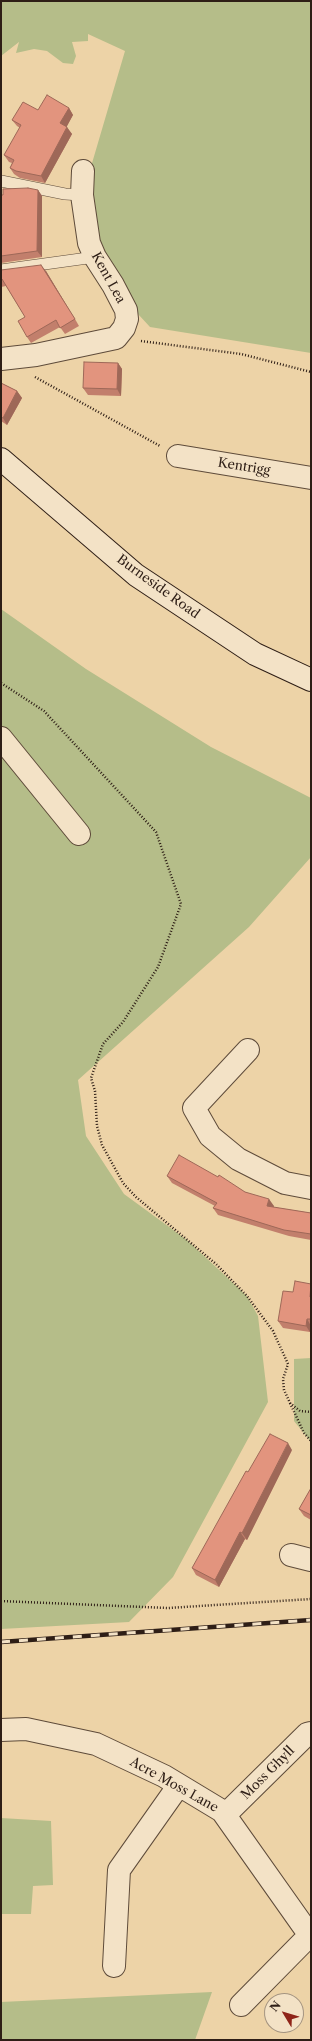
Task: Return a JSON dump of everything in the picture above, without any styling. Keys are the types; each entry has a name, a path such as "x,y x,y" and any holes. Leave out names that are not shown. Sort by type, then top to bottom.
{"street":[{"name":"Kent Lea","path":"83,171 82,195 85,225 89,243 95,258 113,285 126,310 127,319 124,328 116,338"},
{"path":"2,355 36,355 116,338"},
{"name":"Kentrigg","path":"178,456 311,478"},
{"name":"Burneside Road","path":"1,459 136,575 255,654 311,680"},
{"path":"1,738 79,834"},
{"path":"248,1050 194,1108 210,1136 238,1159 285,1183 311,1188"},
{"name":"Acre Moss Lane","path":"1,1730 26,1729 96,1744 179,1785 222,1811 310,1936"},
{"name":"Moss Ghyll","path":"225,1815 307,1734 311,1733"},
{"path":"114,1966 119,1870 179,1785"},
{"path":"241,2005 310,1936"}],"lane":[{"path":"1,181 65,194 82,195"},
{"path":"1,270 95,258"}],"path":[{"path":"116,338 241,354 311,372"},
{"path":"33,375 178,456"},
{"path":"1,683 44,711 156,832 180,904 158,967 122,1022 102,1044 91,1078 95,1091 99,1132 102,1145 123,1183 136,1197 216,1264 247,1296 273,1331 288,1364 284,1379 284,1390 304,1433 311,1441"},
{"path":"290,1403 300,1411 311,1412"},
{"path":"1,1601 168,1608 311,1599"}],"green space":[{"path":"1,1 311,1 311,353 150,327 138,314 95,242 90,170 125,51 88,34 88,41 72,42 76,56 73,64 63,63 47,51 34,49 16,53 19,42 1,56"},
{"path":"1,609 86,669 211,747 311,798 311,857 249,927 78,1080 86,1136 124,1194 187,1240 247,1296 258,1316 268,1402 173,1577 129,1622 1,1629"},
{"path":"311,1358 311,1442 294,1421 294,1359"},
{"path":"1,1818 51,1821 53,1885 33,1886 31,1914 1,1914"},
{"path":"212,1992 195,2040 1,2040 1,2002"}],"building":[{"path":"47,95 69,108 60,123 67,127 41,176 16,171 10,168 14,160 4,155 21,125 12,120 23,102 38,110"},
{"path":"28,188 38,190 37,251 1,256 1,195 3,195 3,189"},
{"path":"41,265 75,319 60,328 56,320 27,337 18,321 25,317 2,279 1,280 1,270"},
{"path":"84,362 118,363 117,389 83,388"},
{"path":"1,383 17,391 3,418 1,417"},
{"path":"179,1155 218,1177 219,1175 245,1192 269,1199 267,1206 311,1213 311,1234 284,1230 213,1208 217,1203 167,1176"},
{"path":"295,1281 311,1284 311,1319 307,1319 306,1326 278,1321 283,1291 293,1292"},
{"path":"270,1434 288,1443 242,1533 240,1532 215,1580 192,1568 246,1471 248,1472"},
{"path":"311,1488 311,1515 299,1509"}],"railway":[{"path":"1,1642 311,1620"}]}
